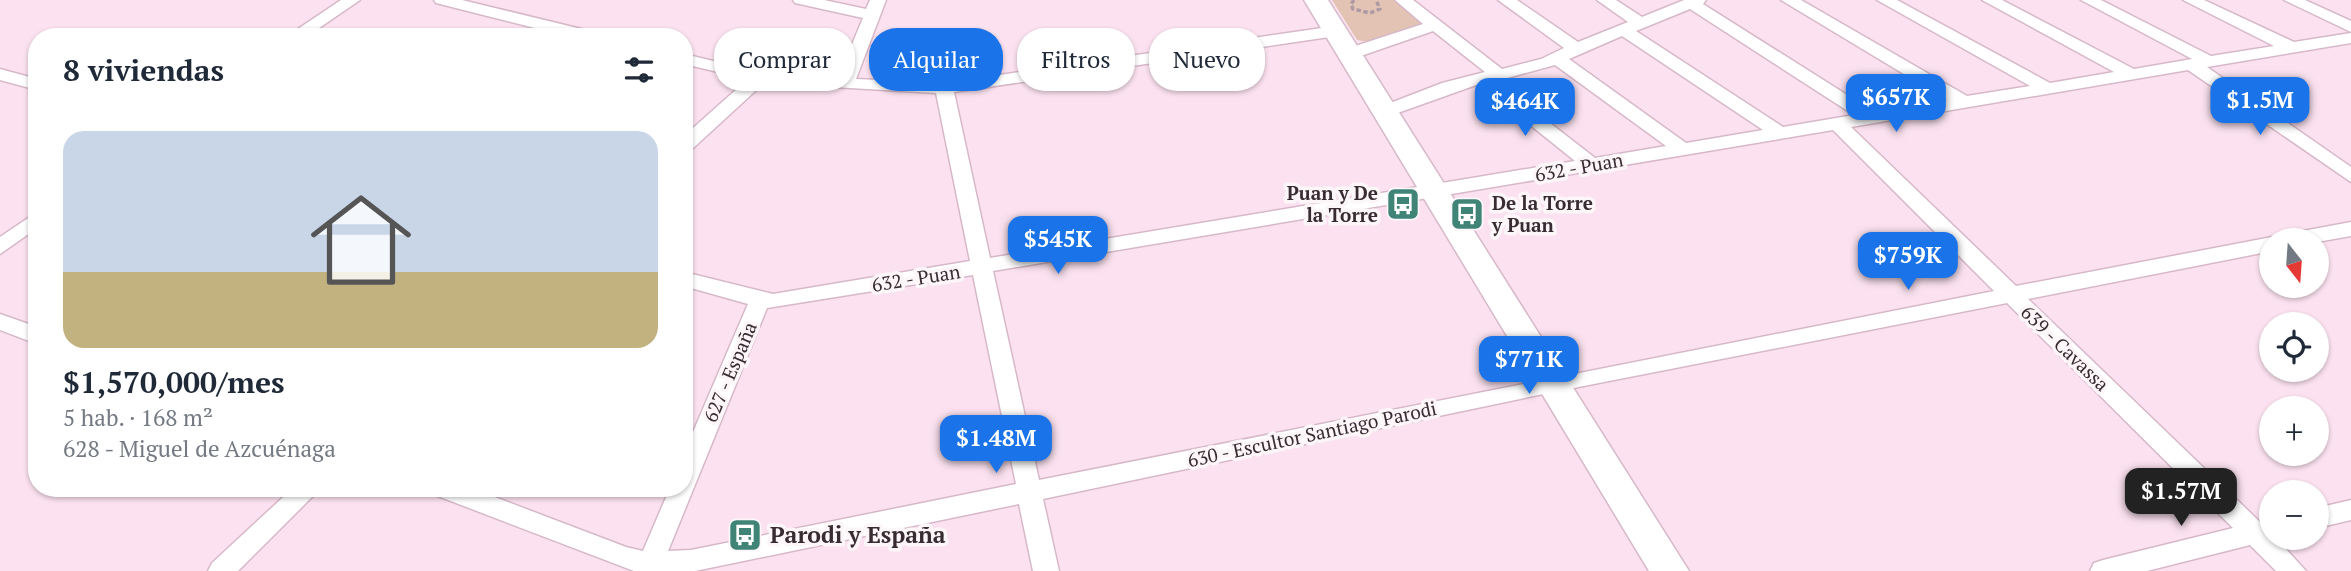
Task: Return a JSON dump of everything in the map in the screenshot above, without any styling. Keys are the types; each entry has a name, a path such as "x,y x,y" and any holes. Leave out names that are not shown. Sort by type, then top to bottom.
{"street":[{"path":"308,28 352,0"},
{"path":"443,0 556,28"},
{"path":"801,0 875,7 855,58"},
{"path":"1316,0 1670,571"},
{"path":"1403,0 1435,25 1491,78 1592,165"},
{"path":"1506,0 1576,49"},
{"path":"1605,0 1640,23"},
{"path":"1790,0 1966,103"},
{"path":"1885,0 2049,89"},
{"path":"1990,0 2132,75"},
{"path":"2089,0 2201,63 2351,176"},
{"path":"2192,0 2292,48"},
{"path":"2291,0 2351,27"},
{"path":"1386,111 1454,85 1491,78 1558,59 1622,29 1694,1 1871,118"},
{"path":"1349,54 1435,25"},
{"path":"1622,29 1781,134"},
{"path":"1003,79 1336,31"},
{"name":"632 - Puan","path":"693,281 760,300 983,267 2351,38"},
{"path":"1558,59 1682,149"},
{"path":"693,61 714,66"},
{"path":"0,74 28,82"},
{"path":"693,138 745,91"},
{"path":"945,91 1046,571"},
{"name":"639 - Cavassa","path":"1837,124 2010,293 2259,527"},
{"path":"0,247 28,225"},
{"path":"2329,233 2351,229"},
{"name":"630 - Escultor Santiago Parodi","path":"467,497 649,567 691,561 2010,293 2259,246"},
{"name":"627 - España","path":"693,460 760,300"},
{"path":"0,322 28,333"},
{"path":"221,571 299,497"},
{"path":"649,567 678,497"},
{"path":"2329,515 2351,510"},
{"path":"2103,571 2259,533"},
{"name":"639 - Cavassa","path":"2277,550 2293,571"}],"path":[{"path":"1354,0 1351,4 1353,9 1370,13 1380,9 1376,0"}],"shaded area":[{"path":"1332,0 1395,0 1425,23 1367,42 1357,40"}],"place":[{"name":"Puan y De la Torre","path":"1403,204"},
{"name":"De la Torre y Puan","path":"1467,214"},
{"name":"Parodi y España","path":"745,535"}]}
